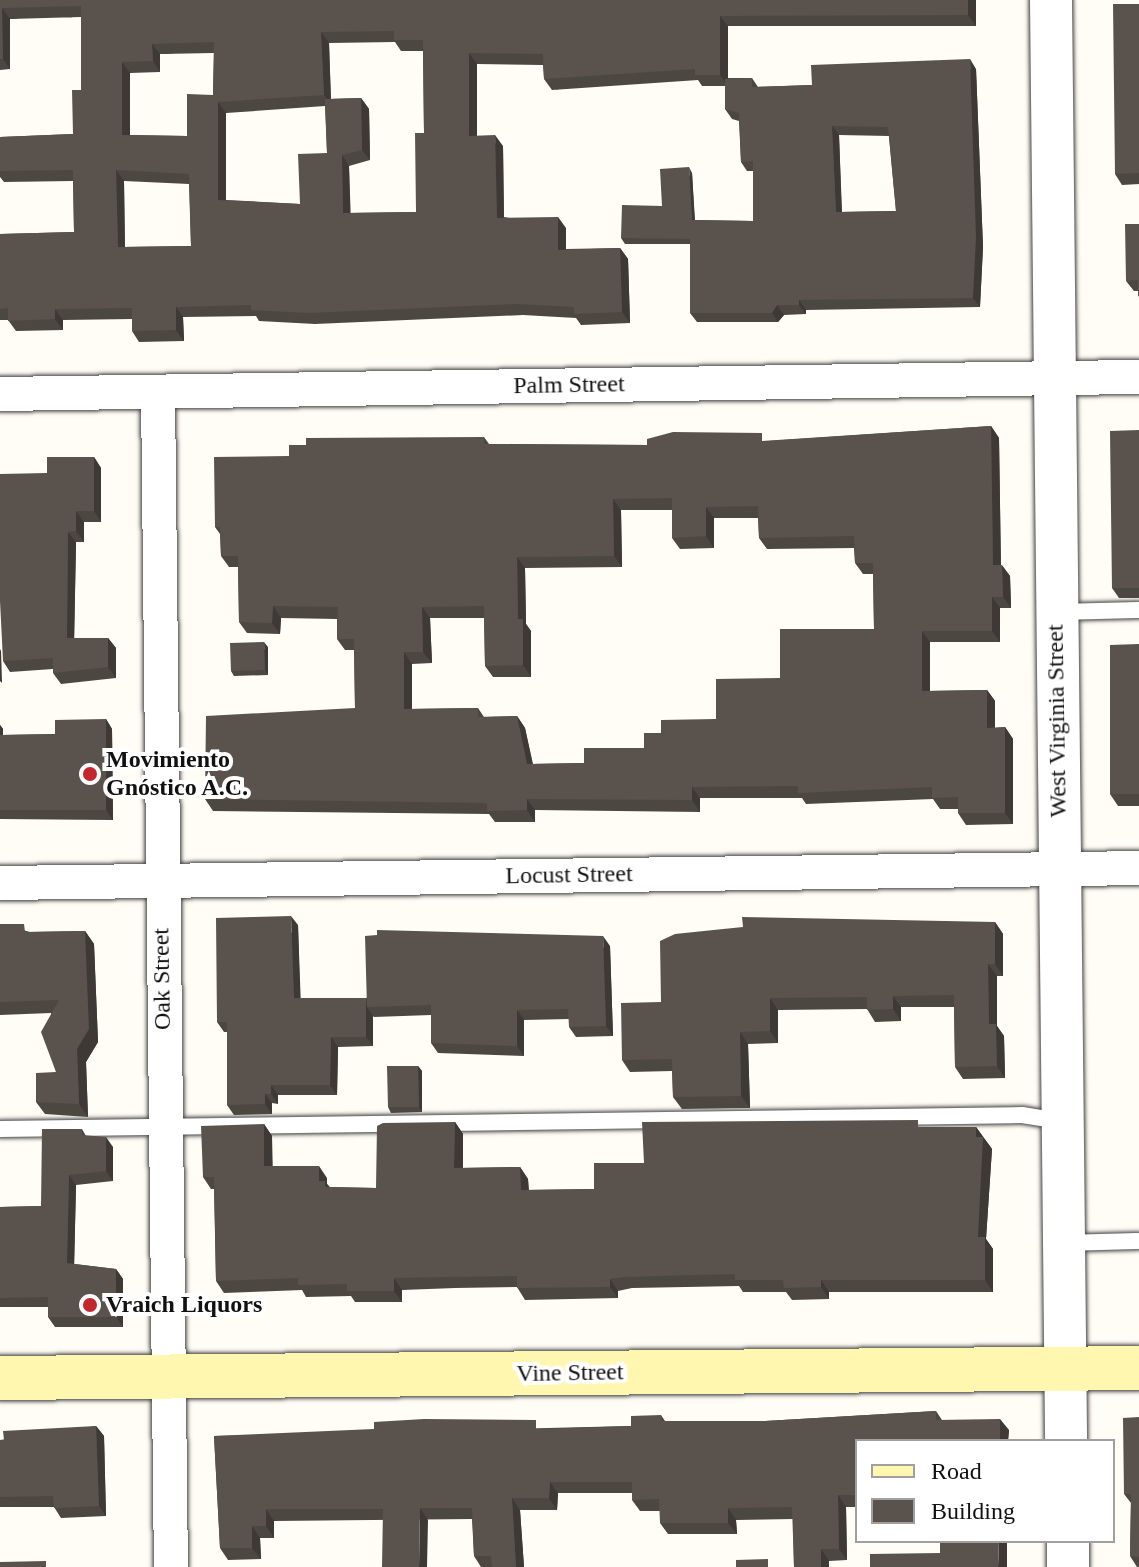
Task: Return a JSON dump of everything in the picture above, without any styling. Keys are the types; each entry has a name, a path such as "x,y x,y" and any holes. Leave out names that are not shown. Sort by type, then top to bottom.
{"main road":[{"name":"Vine Street","path":"0,1378 1139,1368"}],"street":[{"name":"West Virginia Street","path":"1051,0 1052,378 1066,1439"},
{"name":"Palm Street","path":"0,394 1139,377"},
{"name":"Oak Street","path":"158,392 165,1377 171,1567"},
{"name":"Locust Street","path":"0,883 1139,868"},
{"path":"1068,1543 1068,1567"}],"lane":[{"path":"1055,612 1139,610"},
{"path":"0,1129 976,1115 1061,1121"},
{"path":"1063,1243 1138,1241"}],"building":[{"path":"0,0 968,0 968,15 720,16 720,75 695,75 695,69 544,79 543,54 469,53 469,136 495,135 497,218 558,217 558,250 620,248 622,312 574,314 574,307 515,304 308,313 251,310 251,305 176,307 176,330 132,331 132,308 55,309 55,319 8,321 8,308 0,309 0,234 74,232 73,170 0,171 0,137 73,134 72,90 81,90 81,6 2,8 3,59 0,59","holes":["394,31 394,40 423,40 424,133 415,133 416,212 343,213 342,155 362,150 361,98 325,99 327,153 298,154 300,204 218,200 218,102 324,95 321,32","214,42 213,95 187,94 187,136 122,135 122,62 153,61 152,44","116,170 189,174 191,246 118,247"]},
{"path":"1113,4 1139,4 1139,173 1115,174"},
{"path":"970,59 976,237 973,298 799,300 799,305 777,305 772,313 690,313 690,220 753,221 753,161 741,162 739,113 725,109 725,79 752,78 752,87 812,85 811,65","holes":["832,126 888,127 896,211 836,212"]},
{"path":"689,167 690,239 621,238 622,205 662,206 660,169"},
{"path":"1125,224 1139,224 1139,296 1138,280 1126,281"},
{"path":"991,426 993,565 1002,565 1003,597 992,597 992,631 922,631 922,691 987,690 987,728 1005,727 1005,813 958,813 958,797 932,798 932,787 798,793 798,786 692,787 692,800 527,799 527,810 487,811 487,803 205,799 206,716 355,708 354,639 337,639 338,607 273,606 272,623 239,622 238,556 221,556 220,527 215,527 214,457 289,456 289,445 306,445 306,438 484,437 484,444 647,445 647,439 673,432 762,433 762,441","holes":["672,498 672,538 706,536 706,507 758,506 759,538 854,536 855,563 873,563 874,629 780,629 780,678 716,679 716,719 661,720 661,733 644,733 644,748 584,748 584,763 527,764 517,716 478,717 478,708 404,709 404,652 423,652 422,607 484,606 485,666 523,665 523,619 518,619 517,557 614,556 613,499"]},
{"path":"1139,430 1139,588 1112,588 1110,431"},
{"path":"47,457 94,457 94,511 76,511 76,531 68,532 67,638 108,638 108,667 53,673 53,658 3,661 0,474 47,473"},
{"path":"264,642 265,670 231,671 230,643"},
{"path":"1139,644 1139,794 1110,794 1110,645"},
{"path":"106,719 106,810 0,810 0,735 55,734 55,720"},
{"path":"291,916 294,998 366,998 366,1037 331,1037 330,1085 271,1085 271,1094 265,1094 265,1104 227,1105 227,1022 217,1022 216,918"},
{"path":"742,917 995,922 995,964 988,964 989,1024 996,1024 997,1066 955,1067 954,995 893,996 893,1009 867,1010 867,997 770,998 770,1031 740,1032 741,1096 673,1097 672,1059 622,1060 621,1003 661,1002 660,941 675,934 743,927"},
{"path":"0,924 24,924 25,932 85,931 89,1029 77,1049 79,1104 36,1102 36,1073 56,1072 41,1032 59,1000 0,1002"},
{"path":"377,930 603,936 606,1026 569,1027 568,1009 517,1010 517,1046 431,1043 431,1005 367,1007 365,936 377,935"},
{"path":"387,1066 418,1066 419,1107 388,1107"},
{"path":"918,1120 918,1127 976,1127 976,1137 983,1137 978,1237 985,1237 985,1280 821,1280 821,1287 784,1288 783,1280 735,1280 735,1274 624,1277 610,1279 610,1287 517,1288 517,1276 446,1277 394,1278 394,1291 347,1291 347,1284 298,1285 298,1278 216,1281 214,1177 203,1177 201,1126 264,1124 264,1166 319,1166 319,1181 325,1181 325,1187 376,1188 377,1126 383,1123 455,1122 454,1168 520,1167 521,1190 594,1189 594,1163 644,1163 642,1122"},
{"path":"42,1129 82,1129 82,1135 106,1137 106,1171 69,1175 67,1263 116,1269 116,1317 48,1317 48,1297 0,1298 0,1207 41,1206"},
{"path":"936,1411 936,1420 1000,1419 1000,1439 855,1439 855,1495 838,1495 839,1549 821,1549 821,1567 794,1567 792,1507 728,1508 728,1523 660,1523 659,1499 632,1500 632,1482 550,1482 549,1498 512,1498 516,1567 492,1567 491,1556 474,1556 472,1508 420,1508 419,1567 382,1567 383,1509 266,1509 266,1526 252,1526 252,1548 220,1548 214,1436 374,1429 374,1422 424,1419 536,1420 536,1429 631,1426 631,1416 661,1415 661,1421 765,1421"},
{"path":"1139,1417 1139,1557 1130,1556 1131,1494 1124,1494 1123,1418"},
{"path":"96,1426 99,1506 54,1508 53,1496 0,1497 0,1440 4,1440 3,1431"},
{"path":"940,1543 999,1543 998,1567 870,1567 870,1554 940,1553"},
{"path":"768,1559 768,1567 736,1567 736,1560"},
{"path":"46,1561 46,1567 0,1567 0,1562"}],"place":[{"name":"Movimiento Gnóstico A.C.","path":"90,774"},
{"name":"Vraich Liquors","path":"90,1305"}]}
